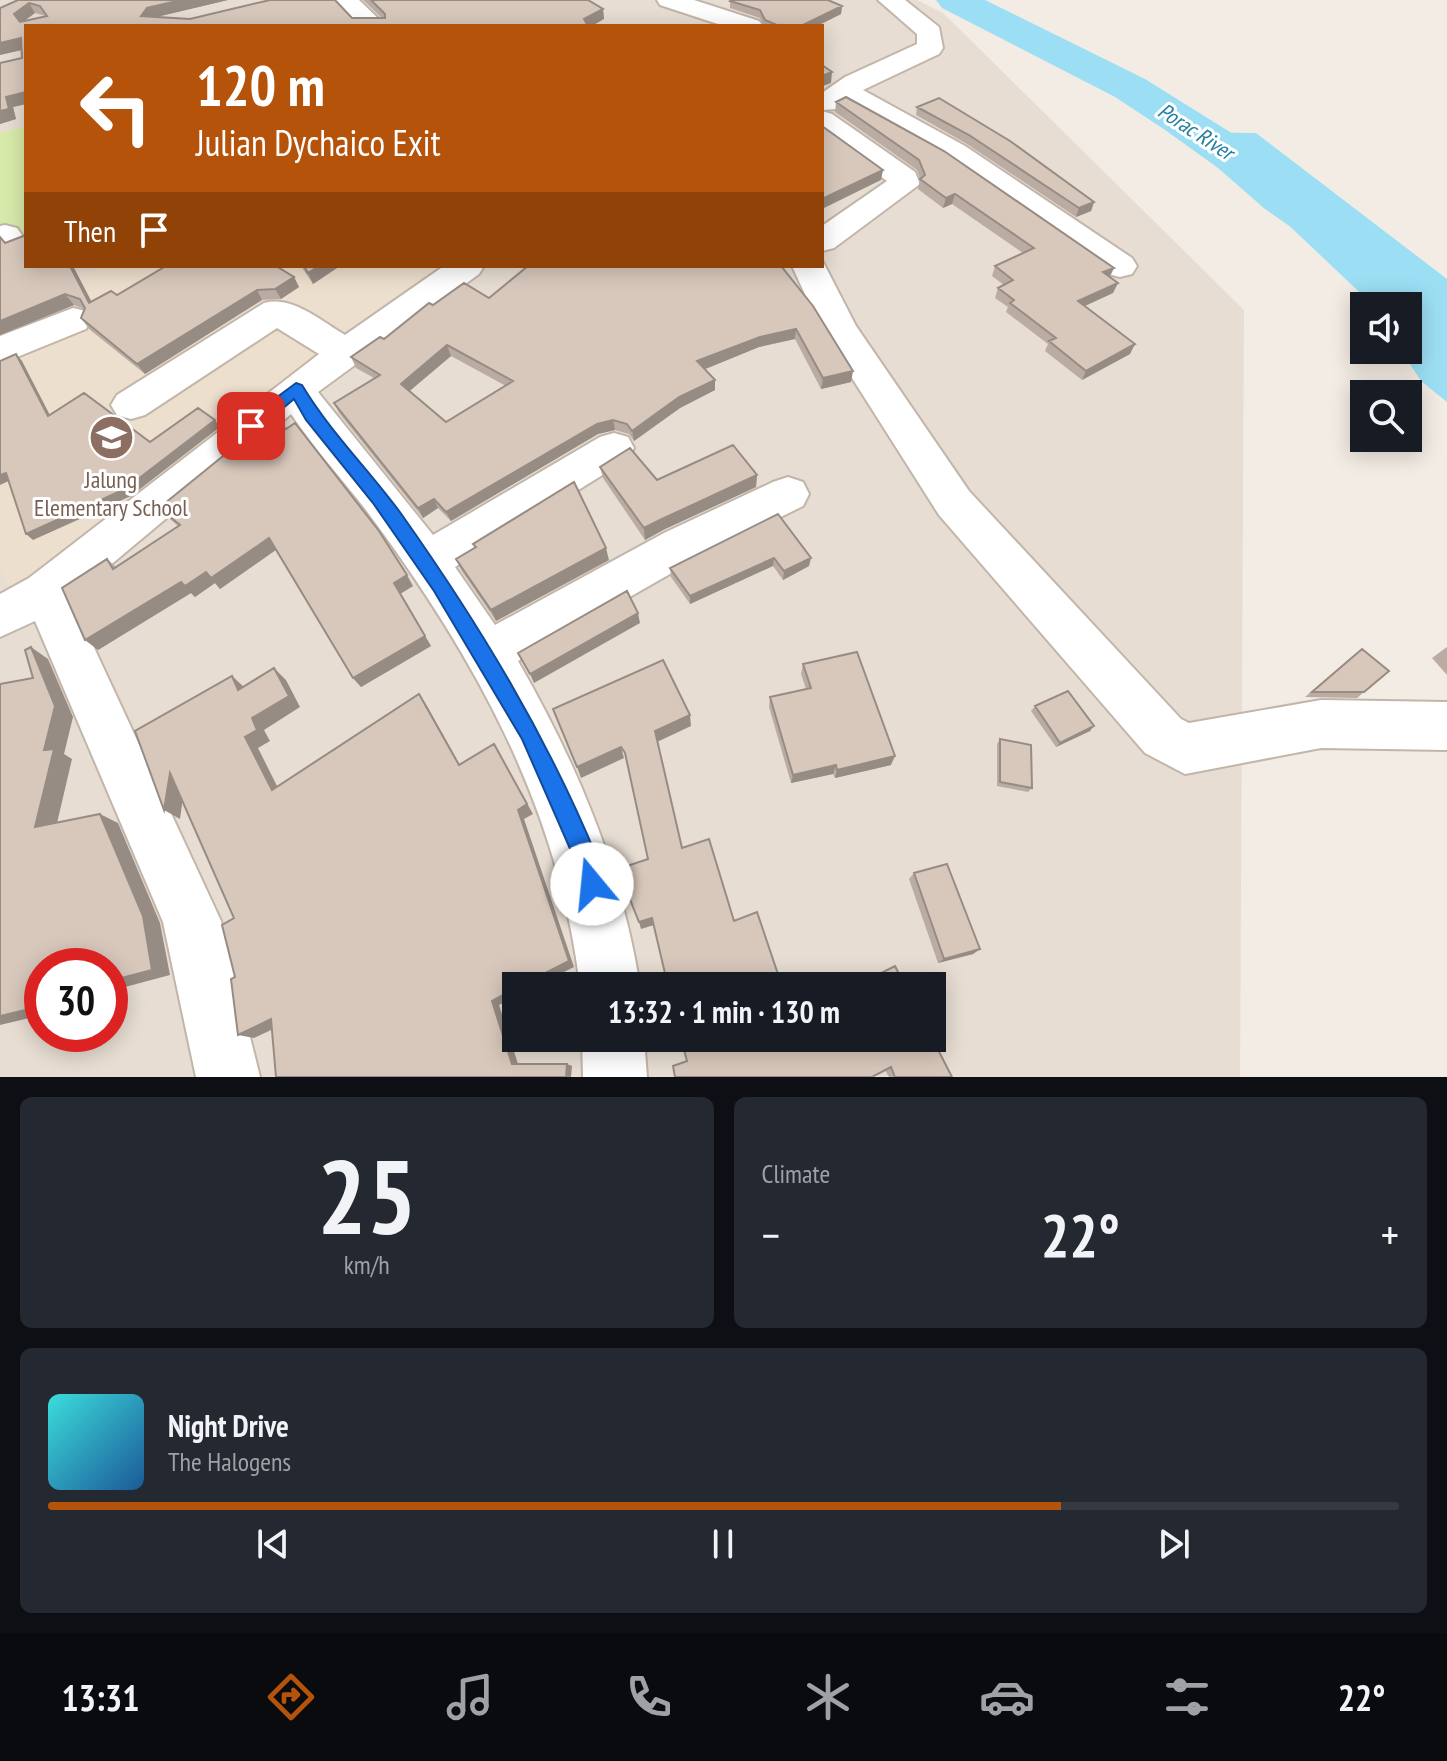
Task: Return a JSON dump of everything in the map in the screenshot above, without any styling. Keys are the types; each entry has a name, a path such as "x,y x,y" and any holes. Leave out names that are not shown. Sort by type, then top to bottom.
{"street":[{"path":"344,0 371,24"},
{"path":"669,0 744,24"},
{"path":"839,88 930,48 930,32 890,0"},
{"path":"839,88 954,152 1120,266"},
{"path":"824,121 904,179 904,184 824,240"},
{"path":"228,1077 192,921 23,605 296,389 462,268"},
{"path":"810,268 839,329 954,503 1163,736 1185,749 1321,724 1447,726"},
{"path":"131,405 277,311 346,353"},
{"path":"0,351 73,320"},
{"path":"296,389 312,416 380,498 426,562 529,732 587,860 609,972"},
{"path":"426,562 614,448"},
{"path":"485,655 680,546 788,494"},
{"path":"614,1052 615,1077"}],"shaded area":[{"path":"0,0 917,0 943,13 1244,310 1240,1077 0,1077"},
{"name":"Jalung Elementary School","path":"97,268 442,268 12,596 0,568 0,305"}],"green space":[{"path":"24,127 24,266 0,227 0,133"}],"water":[{"path":"1168,132 1256,133 1447,279 1447,402 1422,382 1410,364 1422,364 1422,292 1361,292 1331,255 1265,209 1218,168"}],"building":[{"path":"18,0 181,0 147,8 141,16 190,19 270,0 335,0 352,18 385,18 385,14 371,0 588,0 603,9 584,19 587,24 24,24 24,92 6,97 9,109 0,111 0,63 22,58 21,38 0,43 0,8","holes":["29,3 40,6 47,16 20,22 14,14"]},
{"path":"828,0 842,6 805,24 774,24 765,20 760,10 730,1"},
{"path":"846,97 944,151 1114,268 1103,272 1118,283 1078,301 1135,344 1086,371 1049,341 1056,338 1010,303 1014,300 998,288 1013,280 995,266 1034,248 955,194 946,198 920,179 925,175 919,160 836,102"},
{"path":"939,98 1010,141 1094,202 1079,208 969,135 917,107"},
{"path":"824,127 883,170 824,198"},
{"path":"24,236 24,268 71,268 89,303 111,291 117,295 163,268 279,268 294,277 275,289 257,290 137,364 81,318 85,308 80,299 65,294 0,321 0,237 5,243"},
{"path":"526,268 783,268 813,306 853,371 823,378 796,329 760,337 697,361 715,380 679,397 632,431 627,424 613,420 597,424 446,512 434,499 418,508 334,403 380,375 351,357 380,337 384,339 429,303 433,305 464,283 489,298","holes":["447,345 513,381 446,422 401,384"]},
{"path":"16,354 48,416 84,393 150,442 198,408 215,420 125,489 26,534 6,473 0,475 0,361"},
{"path":"271,417 286,429 295,423 379,531 407,575 394,583 425,636 353,678 269,538 211,578 206,572 185,586 181,582 85,640 62,588 107,559 113,569 180,525 159,508"},
{"path":"733,445 757,475 644,528 600,467 630,448 657,480"},
{"path":"574,482 606,548 491,610 456,559 476,547 473,544"},
{"path":"778,514 811,558 784,571 774,558 690,596 670,568"},
{"path":"627,591 638,613 530,674 518,653"},
{"path":"31,647 55,706 44,750 54,749 35,827 100,814 143,916 152,970 128,976 128,948 24,948 24,1010 0,1016 0,684 33,678 25,650"},
{"path":"1362,649 1389,671 1364,692 1312,692"},
{"path":"857,652 895,756 837,770 836,765 793,775 770,697 811,688 803,664"},
{"path":"663,660 690,715 655,731 682,848 709,839 734,921 757,912 777,972 665,972 652,918 639,922 618,869 648,859 625,753 621,747 577,767 553,709"},
{"path":"274,668 289,696 252,718 257,730 245,737 272,790 419,694 459,765 494,744 527,804 518,810 569,961 547,972 502,972 502,996 492,1001 502,1032 502,1052 508,1052 512,1064 567,1064 566,1077 276,1077 271,1019 238,1035 231,979 235,977 222,925 234,918 170,773 164,810 135,731 232,676 238,690"},
{"path":"1068,691 1094,726 1060,743 1035,706"},
{"path":"1000,739 1031,745 1032,788 1000,782"},
{"path":"947,864 980,949 944,959 914,873"},
{"path":"895,966 898,972 883,972"},
{"path":"685,1052 939,1052 952,1077 895,1077 891,1067 872,1077 675,1077 673,1066 687,1061"}],"waterway":[{"name":"Porac River","path":"955,0 1130,88 1258,170 1392,292"}],"place":[{"name":"Jalung Elementary School","path":"111,437"}],"route":[{"path":"251,426 296,389 312,416 380,498 441,585 529,732 587,860 592,884"}]}
